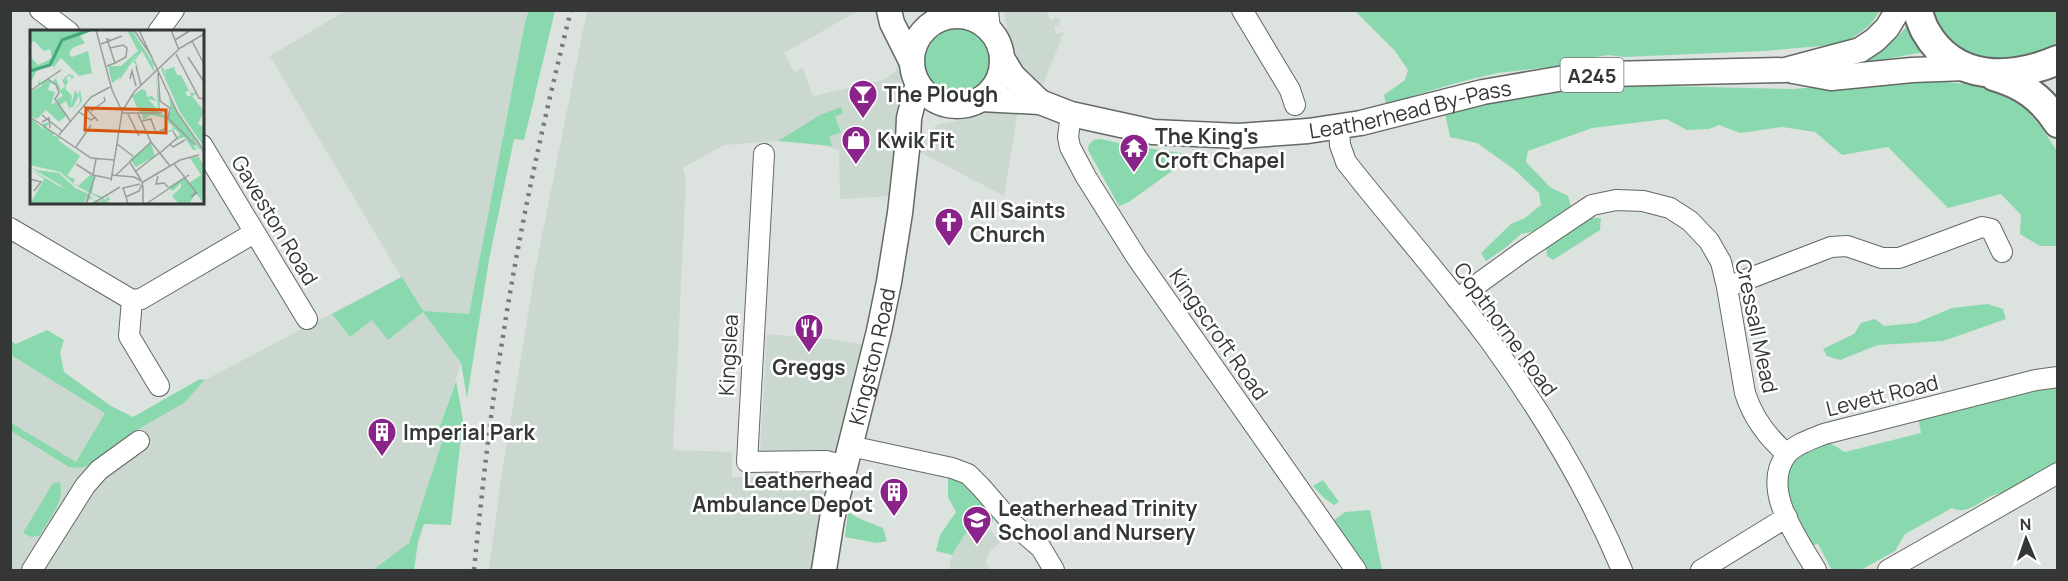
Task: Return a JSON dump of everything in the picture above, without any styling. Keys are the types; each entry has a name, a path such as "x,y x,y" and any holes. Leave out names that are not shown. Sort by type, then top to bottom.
{"highway":[{"path":"1917,10 1926,32 1939,49 1975,70 2018,73 2040,68 2058,60"},
{"name":"Leatherhead By-Pass","path":"1975,70 2024,87 2039,99 2058,123"}],"main road":[{"path":"889,10 892,23 914,72 927,94 939,102 953,105 972,103 990,91 997,81 1002,58 989,20 946,17 904,10"},
{"name":"Leatherhead By-Pass","path":"1785,70 1860,50 1887,28 1898,10"},
{"path":"914,72 917,40 946,17"},
{"name":"A245","path":"1002,58 1013,76 1040,102"},
{"name":"Leatherhead By-Pass","path":"1040,102 1071,114 1153,132 1270,135 1339,128 1403,114 1483,92 1564,78 1609,74 1785,70 1831,78 1912,69 1975,70"},
{"name":"Kingston Road","path":"824,570 832,519 889,282 908,141 914,72"},
{"name":"A245","path":"981,99 1040,102"},
{"path":"908,141 915,129 923,122 953,105"}],"street":[{"path":"40,10 66,30"},
{"path":"159,30 174,10"},
{"path":"1242,10 1290,90 1295,105"},
{"name":"Kingscroft Road","path":"1071,114 1068,137 1070,147 1086,177 1137,258 1356,570"},
{"name":"Copthorne Road","path":"1339,128 1340,145 1346,162 1489,340 1547,426 1581,484 1622,570"},
{"name":"Gaveston Road","path":"204,148 307,319"},
{"name":"Kingslea","path":"764,154 747,462 826,461 847,456"},
{"name":"Cressall Mead","path":"1457,299 1592,205 1616,200 1643,201 1670,208 1690,221 1709,241 1721,262 1749,406 1768,437 1787,454"},
{"path":"1727,286 1831,247 1847,246 1881,258 1899,258 1982,227 1991,229 2002,252"},
{"path":"10,228 132,300 141,298 254,232"},
{"path":"132,300 129,336 159,386"},
{"name":"Levett Road","path":"1787,454 1798,445 1824,434 2036,380 2058,377"},
{"path":"32,570 85,486 99,470 139,441"},
{"path":"1787,454 1779,471 1777,484 1779,501 1816,570"},
{"path":"847,456 952,468 968,474 1013,524 1041,548 1054,570"},
{"path":"1888,570 2058,474"},
{"path":"1701,570 1786,517"}],"shaded area":[{"path":"345,11 529,11 469,314 423,312 461,363 439,429 442,442 400,570 11,570 10,355 137,430 184,403 205,380 401,277 270,56"},
{"path":"587,11 858,11 784,53 794,72 803,68 813,96 883,80 895,72 898,64 905,91 892,196 840,199 839,150 819,144 778,141 724,145 683,168 686,180 673,450 732,452 732,477 808,477 830,489 814,570 489,570 501,478 535,271"},
{"path":"1004,11 1046,11 1051,21 1055,17 1061,20 1054,27 1056,34 1064,32 1041,89 1023,76 1011,53"},
{"path":"1018,110 1004,196 918,151 925,136 937,125 987,111"},
{"path":"767,334 839,340 866,345 839,451 760,452"},
{"name":"Leatherhead Trinity School and Nursery","path":"981,526 989,529 1001,542 991,550 986,561 989,570 949,570 952,555 965,534"}],"green space":[{"path":"529,10 555,11 524,140 514,139 489,260 467,398 461,363 423,312 388,340 372,320 350,337 332,314 402,277 423,311 469,314"},
{"path":"1355,11 1880,11 1870,25 1844,44 1764,51 1624,57 1608,55 1596,57 1593,62 1497,73 1386,104 1384,95 1405,80 1408,70 1395,51"},
{"path":"1929,11 2057,11 2057,49 2015,63 1974,58 1954,46 1937,27"},
{"path":"957,25 977,31 987,41 993,61 987,81 977,91 957,97 937,91 927,81 921,61 927,41 937,31"},
{"path":"1907,26 1924,52 1837,68 1867,57 1883,48"},
{"path":"1921,79 1973,85 2002,93 2023,106 2041,127 2057,151 2057,246 2040,246 2020,234 2021,215 2001,194 1948,208 1888,147 1842,155 1815,132 1782,127 1740,133 1719,125 1709,129 1687,130 1666,119 1592,128 1528,151 1526,162 1550,187 1568,196 1571,207 1537,231 1521,234 1486,261 1481,253 1511,224 1525,218 1541,205 1539,193 1515,170 1477,143 1450,137 1445,113 1512,96 1591,87 1793,89"},
{"path":"841,107 843,113 835,117 841,132 829,137 832,146 778,141 820,115"},
{"path":"1101,139 1194,155 1129,202 1119,206 1088,150 1089,144"},
{"path":"1586,218 1601,218 1600,230 1553,260 1547,256 1546,247"},
{"path":"1988,304 2003,309 2006,319 1943,341 1878,345 1840,360 1827,356 1823,349 1854,334 1861,323 1875,319 1884,326 1916,323 1952,308"},
{"path":"47,330 64,340 60,353 64,372 111,406 133,417 200,379 205,380 184,403 137,430 91,465 80,468 69,467 11,431 11,423 76,462 105,413 11,355 10,341 16,344"},
{"path":"456,381 463,420 451,525 424,524 418,542 414,570 373,570 409,543 442,442 439,429"},
{"path":"2057,383 2057,464 2005,493 1991,496 1966,510 1952,508 1905,534 1895,551 1861,570 1832,570 1818,544 1811,546 1788,496 1787,483 1789,471 1795,460 1807,450 1830,443 1845,452 1921,433 1918,417"},
{"path":"948,475 959,478 994,513 989,529 981,526 965,534 952,555 936,551 940,535 956,512 948,497"},
{"path":"1323,480 1339,502 1334,505 1313,486"},
{"path":"60,482 58,503 39,536 31,537 23,533 53,483"},
{"path":"1370,510 1382,570 1365,570 1333,521 1345,512"},
{"path":"848,512 883,528 887,541 877,543 845,537"}],"railway":[{"path":"474,570 490,423 517,254 533,172 571,10"}],"place":[{"name":"The Plough","path":"863,120"},
{"name":"Kwik Fit","path":"856,166"},
{"name":"The King's Croft Chapel","path":"1134,174"},
{"name":"All Saints Church","path":"949,248"},
{"name":"Greggs","path":"809,354"},
{"name":"Imperial Park","path":"382,458"},
{"name":"Leatherhead Ambulance Depot","path":"894,518"},
{"name":"Leatherhead Trinity School and Nursery","path":"977,546"}]}
